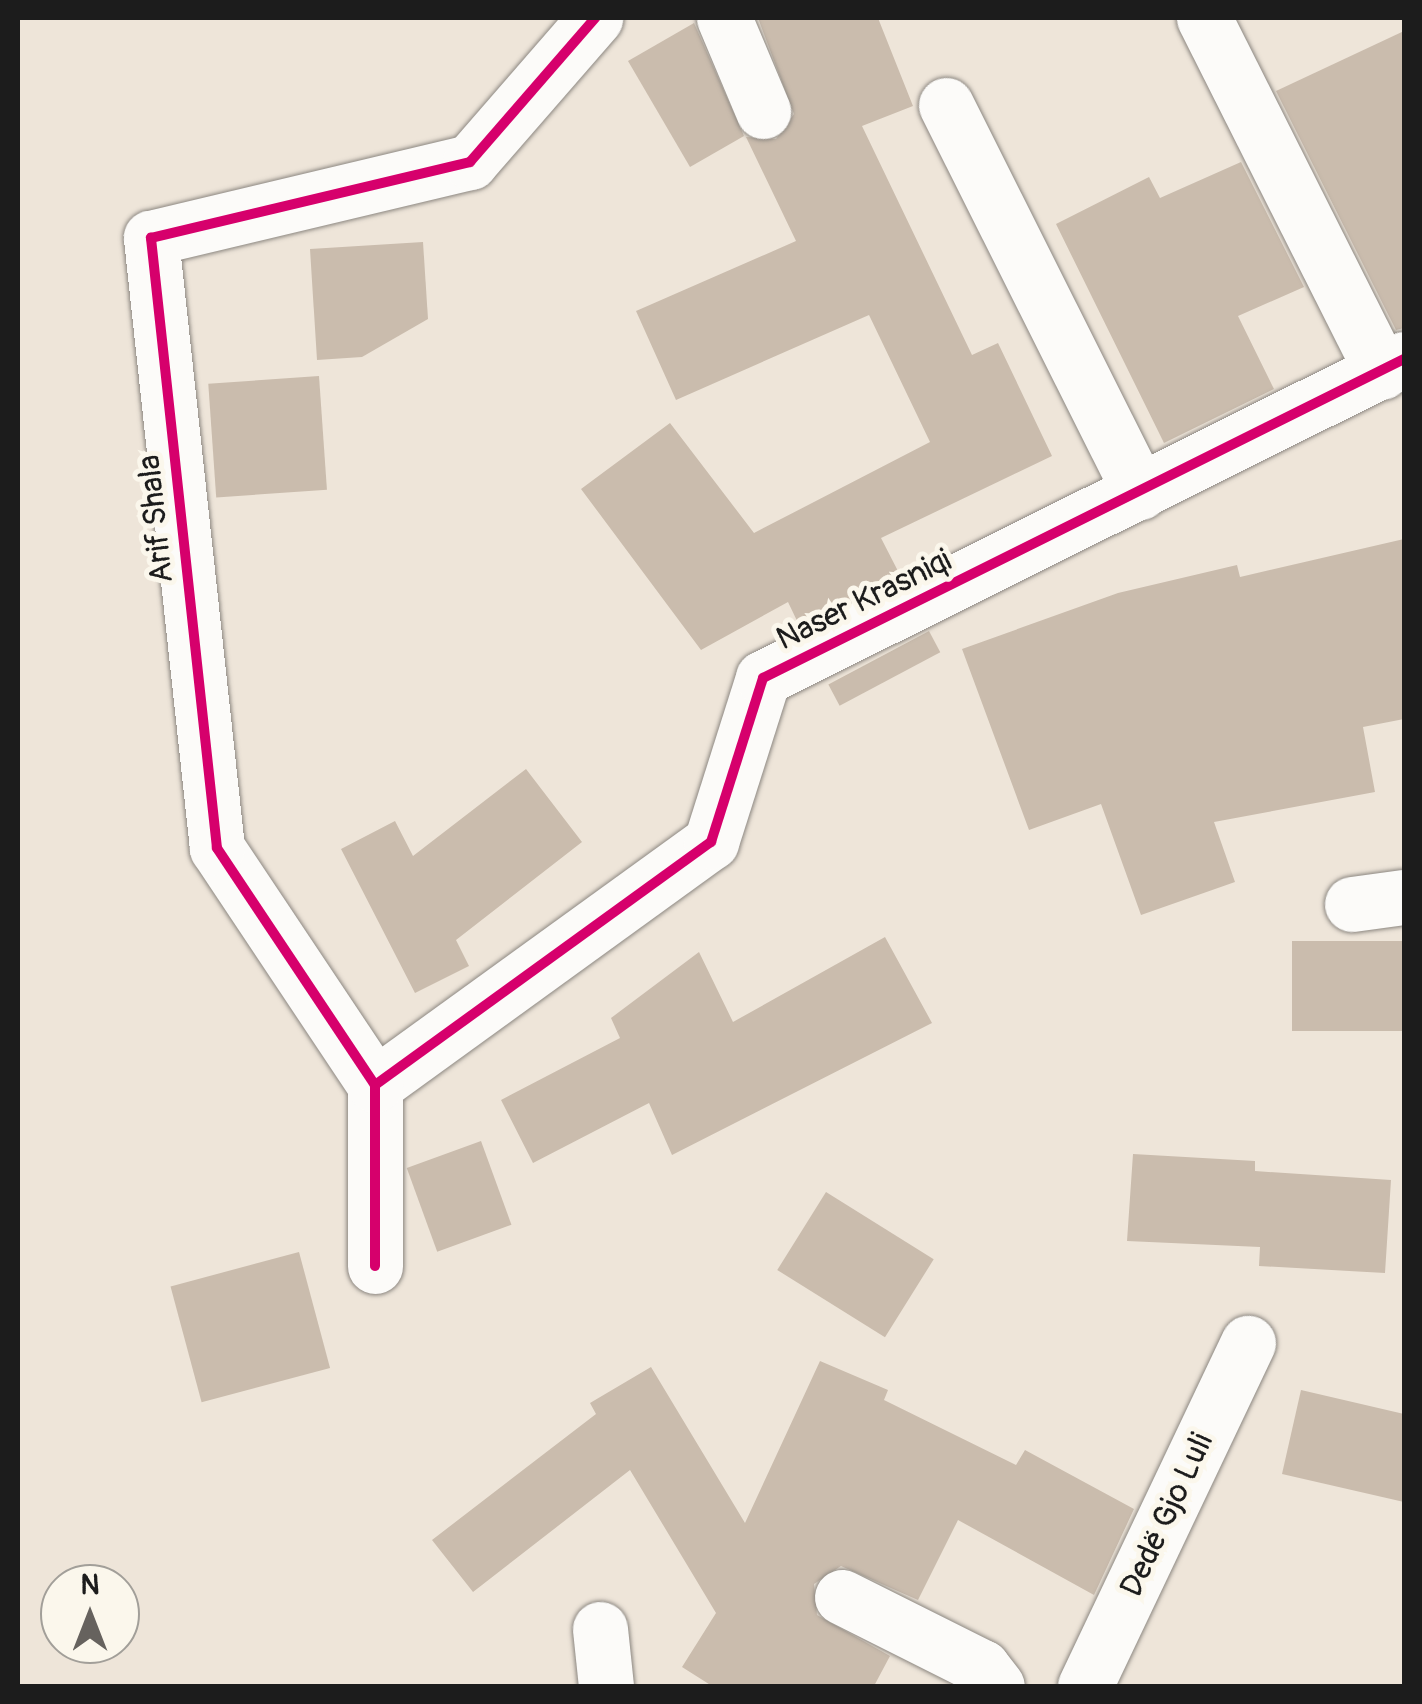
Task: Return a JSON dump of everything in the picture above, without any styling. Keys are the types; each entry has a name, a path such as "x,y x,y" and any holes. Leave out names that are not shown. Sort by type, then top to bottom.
{"street":[{"name":"Arif Shala","path":"374,1085 217,848 151,238 470,162 594,18"},
{"path":"724,18 763,111"},
{"name":"Naser Krasniqi","path":"374,1085 712,842 763,678 1393,365 1204,18"},
{"path":"946,105 1140,492"},
{"path":"374,1085 374,1266"},
{"name":"Dedë Gjo Luli","path":"1086,1686 1248,1343"},
{"path":"842,1597 989,1677"},
{"path":"600,1629 606,1686"}],"building":[{"path":"758,18 878,18 913,106 862,126 972,355 998,343 1052,456 881,538 900,575 799,625 788,602 701,650 581,489 670,423 754,533 930,442 869,315 676,400 636,311 796,241 746,137 776,139 794,114"},
{"path":"694,23 744,136 690,167 628,61"},
{"path":"1404,31 1404,328 1396,330 1276,91"},
{"path":"1241,162 1304,287 1238,316 1274,389 1164,443 1056,224 1149,177 1160,198"},
{"path":"423,242 428,319 362,357 317,360 310,249"},
{"path":"319,376 327,490 216,497 208,384"},
{"path":"1404,539 1404,719 1363,727 1375,792 1214,822 1235,882 1141,915 1101,804 1029,830 962,649 1118,593 1237,565 1240,577"},
{"path":"929,631 940,652 840,706 828,685"},
{"path":"526,769 582,842 456,940 469,966 415,993 341,849 395,821 413,856"},
{"path":"885,937 932,1023 672,1155 649,1103 533,1163 501,1100 620,1038 611,1018 699,952 733,1022"},
{"path":"1292,941 1404,941 1404,1031 1292,1031"},
{"path":"481,1141 511,1225 437,1252 407,1168"},
{"path":"1133,1154 1255,1161 1255,1171 1391,1180 1385,1273 1259,1266 1260,1247 1127,1241"},
{"path":"826,1192 934,1259 885,1337 777,1270"},
{"path":"299,1252 330,1368 202,1402 171,1286"},
{"path":"820,1361 888,1390 884,1400 1016,1465 1025,1450 1134,1509 1094,1595 958,1520 918,1600 841,1566 814,1584 817,1615 890,1656 874,1686 712,1686 682,1667 716,1613 630,1470 473,1592 432,1540 596,1414 590,1403 651,1367 745,1523"},
{"path":"1301,1390 1404,1414 1404,1502 1282,1474"}],"cycle path":[{"path":"375,1266 375,1085 217,848 151,238 470,162 595,18"},
{"path":"375,1085 711,842 763,678 1404,359"}]}
